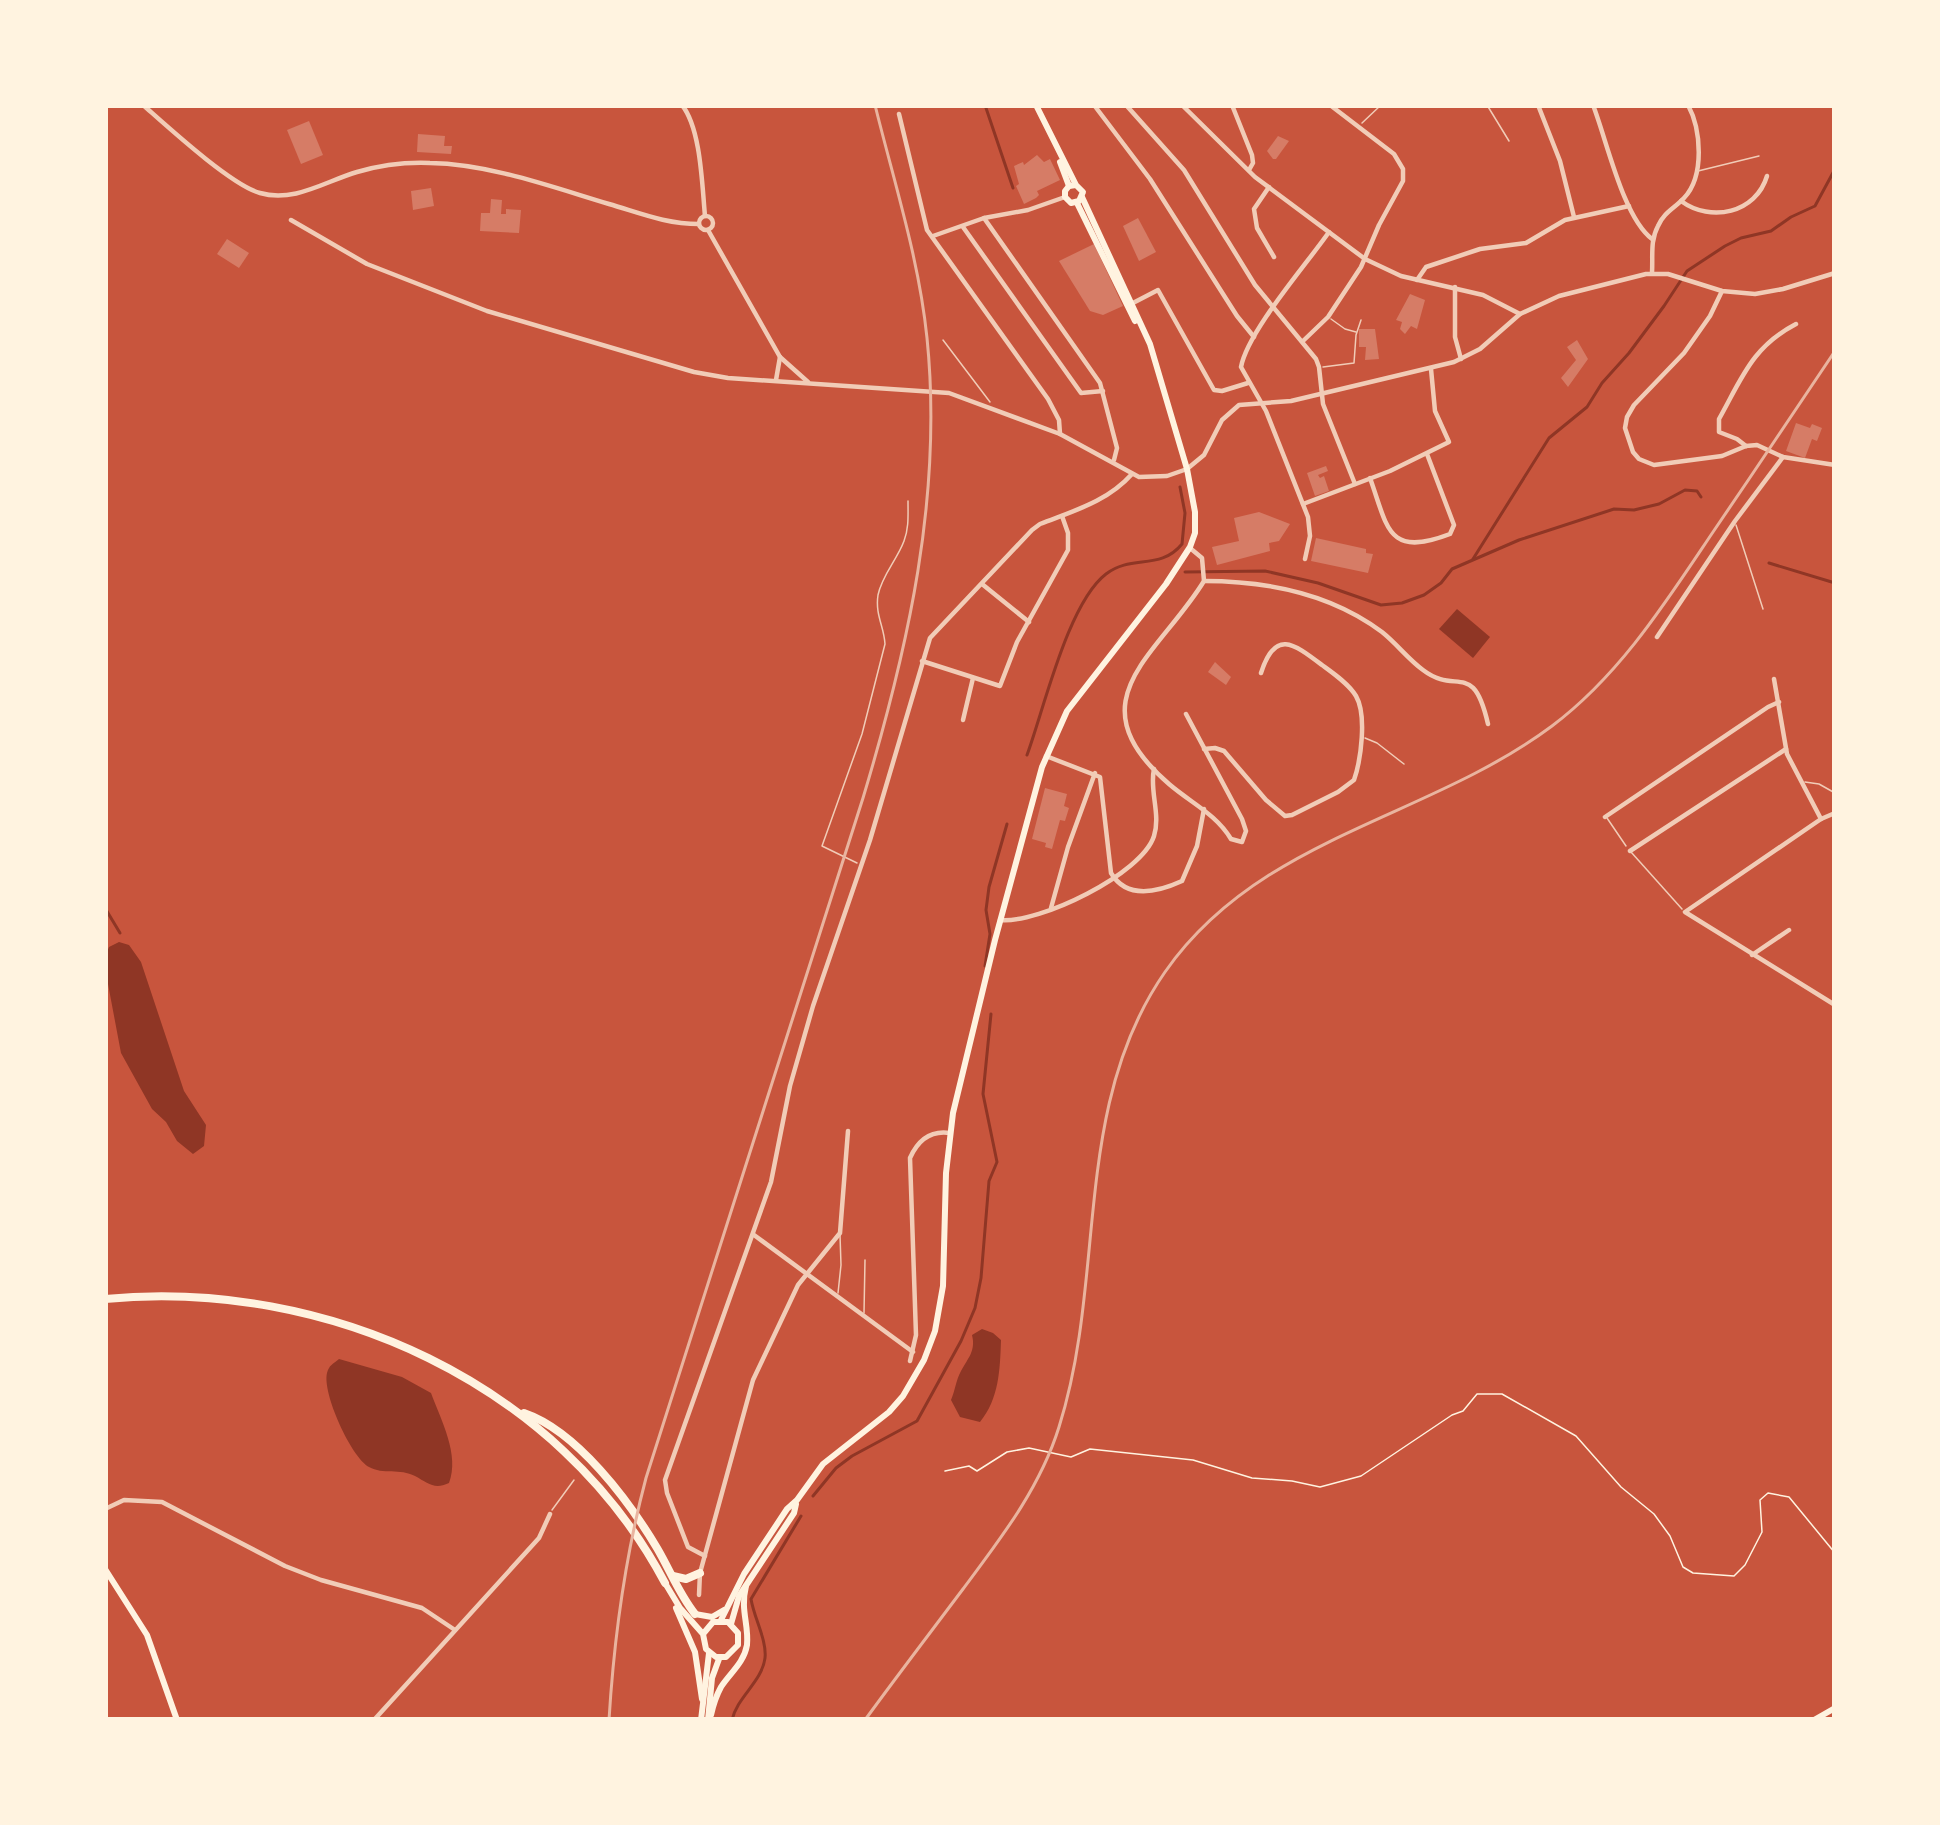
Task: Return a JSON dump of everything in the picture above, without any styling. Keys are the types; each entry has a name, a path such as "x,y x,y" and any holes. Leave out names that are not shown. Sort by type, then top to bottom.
{"highway":[{"path":"105,1299 170,1296 268,1305 358,1329 429,1359 521,1413 538,1418 604,1475 641,1523 668,1579 695,1614"},
{"path":"668,1579 700,1573"},
{"path":"680,1591 686,1579"}],"main road":[{"path":"695,1614 719,1614 787,1509 823,1464 870,1428 903,1396 919,1372 931,1343 943,1286 950,1133 1000,920 1046,756 1074,701 1190,548 1196,523 1187,469 1150,344 1080,200 1082,190 1072,185 1036,105"},
{"path":"1072,185 1064,197 1071,203 1080,200"},
{"path":"731,1624 746,1586 794,1513 797,1500"},
{"path":"105,1569 140,1620 177,1720"},
{"path":"668,1579 680,1608 703,1634 710,1653 720,1658 731,1654 738,1645 738,1633 731,1624 706,1622 695,1614"},
{"path":"668,1579 695,1652 706,1720"},
{"path":"706,1720 745,1651 742,1603 746,1586"},
{"path":"703,1634 727,1613 735,1591"},
{"path":"702,1699 710,1653"},
{"path":"706,1720 720,1658"},
{"path":"1814,1720 1835,1708"}],"street":[{"path":"143,105 241,184 262,194 295,194 369,169 430,163 477,168 663,222 698,224 709,230"},
{"path":"682,105 693,133 705,216 713,222 709,230"},
{"path":"1094,105 1150,179 1254,338"},
{"path":"1126,105 1188,176 1255,285 1319,367 1321,395 1355,484"},
{"path":"1181,105 1269,188 1365,259 1417,280 1500,302 1520,314"},
{"path":"1232,105 1252,155 1249,170"},
{"path":"1302,342 1328,316 1365,259 1404,175 1394,154 1330,105"},
{"path":"1538,105 1560,161 1574,218"},
{"path":"1593,105 1629,206 1652,239"},
{"path":"1652,274 1652,239 1666,212 1691,188 1696,171 1699,130 1688,105"},
{"path":"899,114 931,237 1048,399 1060,434"},
{"path":"1681,201 1702,211 1739,208 1759,195 1767,176"},
{"path":"1269,188 1254,209 1257,227 1274,256"},
{"path":"931,237 1064,197"},
{"path":"1417,280 1426,267 1480,249 1526,243 1574,218 1629,206"},
{"path":"698,224 705,216"},
{"path":"984,218 1090,367 1103,392 1118,448 1112,463"},
{"path":"291,220 367,264 508,319 728,378 938,392 1060,434 1132,474 1154,478 1187,469 1204,454 1229,411 1239,405 1292,401 1462,359 1520,314 1553,298 1652,274 1677,276 1722,292 1771,292 1835,273"},
{"path":"963,227 1081,393 1103,392"},
{"path":"709,230 780,357 808,382"},
{"path":"1305,560 1308,517 1262,403 1240,368 1254,338 1329,232"},
{"path":"1455,287 1455,337 1462,359"},
{"path":"1130,304 1158,290 1214,389 1248,383"},
{"path":"1722,292 1684,353 1627,417 1626,436 1633,452 1654,465 1722,456 1757,445 1783,457 1835,465"},
{"path":"1746,446 1719,432 1719,419 1758,350 1796,324"},
{"path":"776,380 780,357"},
{"path":"1303,503 1449,442 1435,411 1431,369"},
{"path":"1370,478 1390,532 1398,540 1426,542 1450,534 1454,525 1426,454"},
{"path":"1658,638 1783,457"},
{"path":"706,1556 688,1547 665,1480 771,1182 790,1085 813,1006 930,638 1031,530 1108,495 1132,474"},
{"path":"922,661 1000,686 1009,659 1068,550 1062,516"},
{"path":"1186,714 1246,831 1244,839 1235,842 1219,821 1154,769 1127,729 1126,696 1137,669 1205,579 1200,556 1190,548"},
{"path":"1205,579 1277,585 1343,610 1384,633 1432,676 1473,687 1488,724"},
{"path":"980,583 1029,622"},
{"path":"1204,748 1224,751 1275,809 1289,816 1350,784 1358,767 1361,737 1356,695 1296,646 1284,643 1269,652 1262,674"},
{"path":"963,720 973,677"},
{"path":"1774,679 1786,748 1822,819"},
{"path":"1606,817 1779,702"},
{"path":"1630,851 1786,748"},
{"path":"1046,756 1095,773 1102,782 1113,878 1137,892 1182,881 1197,847 1204,809"},
{"path":"1000,920 1024,920 1086,896 1138,860 1154,839 1154,769"},
{"path":"1051,908 1095,773"},
{"path":"1835,813 1685,912 1835,1006"},
{"path":"1752,955 1789,930"},
{"path":"699,1595 700,1573 753,1379 806,1273 839,1233 848,1131"},
{"path":"910,1361 916,1335 910,1158 930,1133 950,1133"},
{"path":"754,1235 913,1352"},
{"path":"105,1509 124,1500 162,1502 285,1566 422,1608 455,1630"},
{"path":"374,1720 384,1715 404,1686 539,1538 550,1514"}],"lane":[{"path":"1358,128 1381,105"},
{"path":"1487,105 1509,141"},
{"path":"1696,171 1759,156"},
{"path":"1328,316 1356,332"},
{"path":"1319,367 1354,363 1361,320"},
{"path":"943,340 988,397 989,406"},
{"path":"861,865 821,846 862,734 885,644 878,622 880,585 903,542 908,501"},
{"path":"1735,521 1763,609"},
{"path":"1361,737 1404,764"},
{"path":"1802,784 1812,782 1835,793"},
{"path":"1606,817 1685,912"},
{"path":"836,1297 839,1233"},
{"path":"863,1317 865,1260"},
{"path":"550,1514 574,1480"}],"path":[{"path":"945,1471 969,1466 977,1471 1007,1452 1029,1448 1063,1457 1090,1449 1193,1460 1252,1478 1320,1487 1361,1476 1463,1411 1477,1394 1502,1394 1576,1436 1654,1514 1683,1567 1693,1573 1734,1576 1745,1565 1762,1532 1760,1500 1768,1493 1789,1497 1835,1552"}],"shaded area":[{"path":"1457,609 1490,637 1473,658 1439,629"},
{"path":"119,942 129,945 141,962 184,1091 206,1125 204,1146 193,1154 152,1109 121,1053 105,968 109,947"},
{"path":"982,1329 1001,1340 995,1394 980,1422 960,1417 951,1400 972,1350 972,1335"},
{"path":"339,1359 402,1377 431,1393 451,1449 449,1483 431,1485 409,1474 374,1469 362,1461 346,1438 329,1395 327,1373"}],"building":[{"path":"309,121 323,155 301,164 287,130"},
{"path":"418,134 445,136 444,146 452,146 451,154 417,152"},
{"path":"1278,136 1289,141 1273,159 1267,151"},
{"path":"1037,155 1044,162 1050,159 1060,180 1037,191 1036,198 1024,204 1014,166"},
{"path":"431,188 434,206 413,210 411,191"},
{"path":"491,199 502,200 501,214 506,209 521,210 519,233 480,231 481,213 490,213"},
{"path":"1138,218 1156,252 1139,261 1123,226"},
{"path":"227,239 249,253 239,268 217,254"},
{"path":"1094,244 1123,306 1103,315 1090,311 1059,261"},
{"path":"1410,294 1425,300 1417,329 1411,326 1405,334 1400,329 1402,322 1396,320"},
{"path":"1359,329 1375,329 1379,359 1365,360"},
{"path":"1577,340 1588,359 1568,387 1561,378 1576,360 1567,347"},
{"path":"1796,423 1822,428 1805,458 1786,451"},
{"path":"1326,466 1328,471 1318,475 1324,476 1329,491 1315,496 1307,473"},
{"path":"1259,512 1290,524 1279,541 1269,543 1270,551 1217,565 1212,547 1239,541 1234,518"},
{"path":"1316,538 1366,549 1373,554 1368,573 1311,561"},
{"path":"1215,662 1231,677 1226,685 1208,672"},
{"path":"1045,788 1067,794 1064,806 1069,808 1065,821 1060,820 1052,849 1032,839"}],"waterway":[{"path":"985,105 1013,188"},
{"path":"1473,559 1549,438 1587,407 1687,271 1725,246 1771,231 1815,206 1835,169"},
{"path":"1027,755 1069,632 1092,588 1116,568 1164,557 1182,544 1185,513 1180,487"},
{"path":"1185,572 1265,571 1381,605 1402,603 1424,595 1452,569 1519,540 1614,509 1659,504 1685,490 1697,491 1701,497"},
{"path":"1769,563 1835,583"},
{"path":"985,966 989,887 1007,824"},
{"path":"105,908 120,933"},
{"path":"813,1496 852,1456 917,1421 975,1308 989,1181 997,1162 983,1094 991,1014"},
{"path":"732,1720 765,1658 751,1599 801,1516"}],"railway":[{"path":"609,1720 622,1598 646,1478 863,798 918,571 930,455 927,338 912,250 875,105"},
{"path":"865,1720 1005,1531 1051,1449 1073,1370 1103,1135 1116,1079 1135,1024 1165,972 1204,926 1248,889 1296,859 1503,758 1577,706 1659,611 1835,351"}]}
